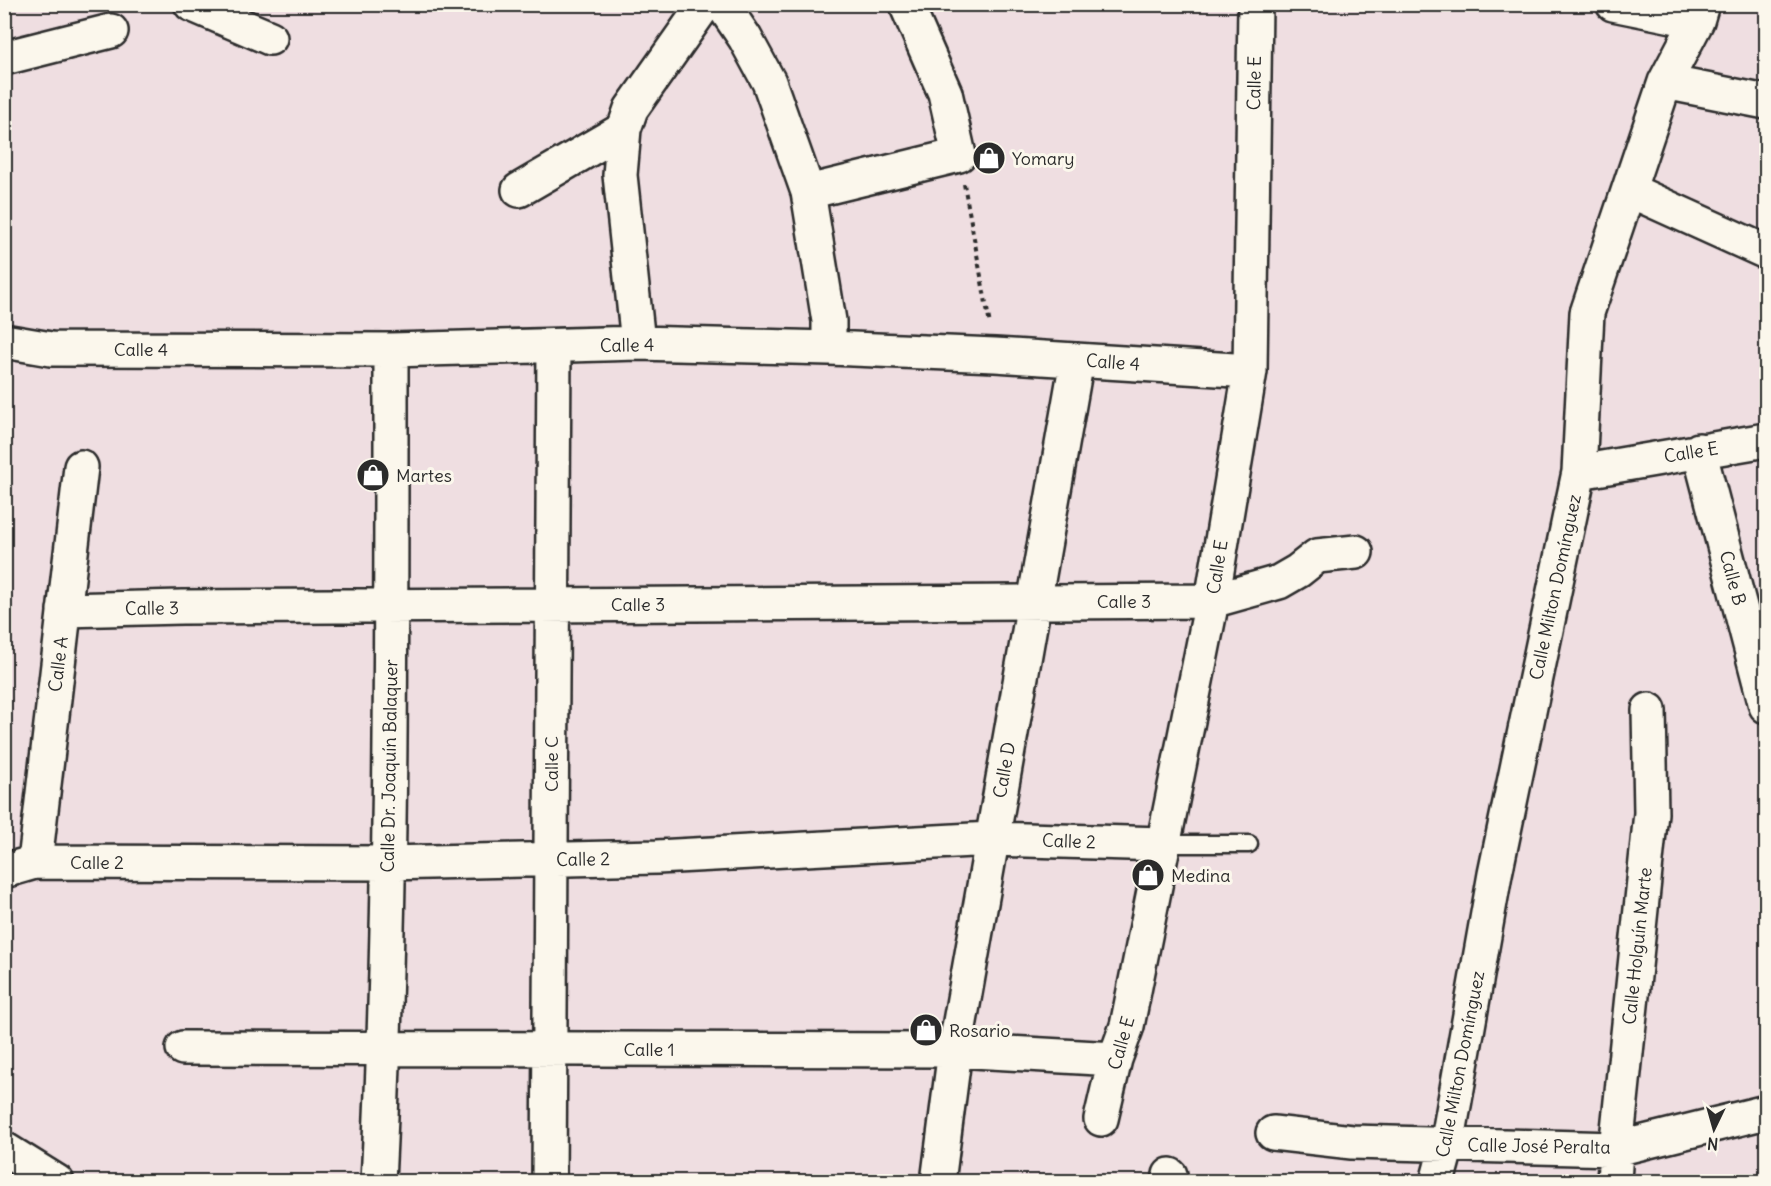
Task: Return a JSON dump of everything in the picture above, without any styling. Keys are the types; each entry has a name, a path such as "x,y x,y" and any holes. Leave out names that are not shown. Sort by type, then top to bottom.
{"street":[{"path":"191,4 270,38"},
{"path":"638,344 620,175 624,129 631,109 705,4"},
{"path":"722,4 746,38 769,82 808,192 827,310 829,348"},
{"path":"808,192 959,156 945,93 906,4"},
{"name":"Calle E","path":"1101,1119 1115,1059 1127,1026 1212,602 1250,371 1255,4"},
{"path":"1613,4 1699,13"},
{"name":"Calle Milton Domínguez","path":"1437,1182 1447,1144 1495,874 1580,472 1587,313 1665,82 1699,13"},
{"path":"4,58 111,32"},
{"path":"1665,82 1767,102"},
{"path":"519,190 624,129"},
{"path":"1629,190 1767,252"},
{"name":"Calle 4","path":"4,341 51,349 391,350 638,344 829,348 995,355 1250,371"},
{"name":"Calle C","path":"549,1182 554,346"},
{"name":"Calle Dr. Joaquín Balaquer","path":"378,1182 385,1049 391,606 391,350"},
{"name":"Calle D","path":"938,1182 955,1050 1077,360"},
{"name":"Calle E","path":"1580,472 1767,440"},
{"name":"Calle B","path":"1699,450 1767,706"},
{"name":"Calle A","path":"20,866 64,610 81,467"},
{"name":"Calle 3","path":"64,610 1034,601 1212,602 1279,582 1317,556 1356,552"},
{"name":"Calle Holguín Marte","path":"1614,1182 1651,813 1649,710"},
{"name":"Calle 2","path":"20,866 387,863 657,857 991,839 1163,844"},
{"name":"Calle 1","path":"183,1048 955,1050 1115,1059"},
{"name":"Calle José Peralta","path":"1273,1133 1352,1142 1616,1149 1767,1112"},
{"path":"4,1149 57,1182"}],"lane":[{"path":"1163,844 1249,844"}],"path":[{"path":"959,156 995,355"}],"place":[{"name":"Yomary","path":"989,158"},
{"name":"Martes","path":"373,475"},
{"name":"Medina","path":"1148,875"},
{"name":"Rosario","path":"926,1030"}]}
